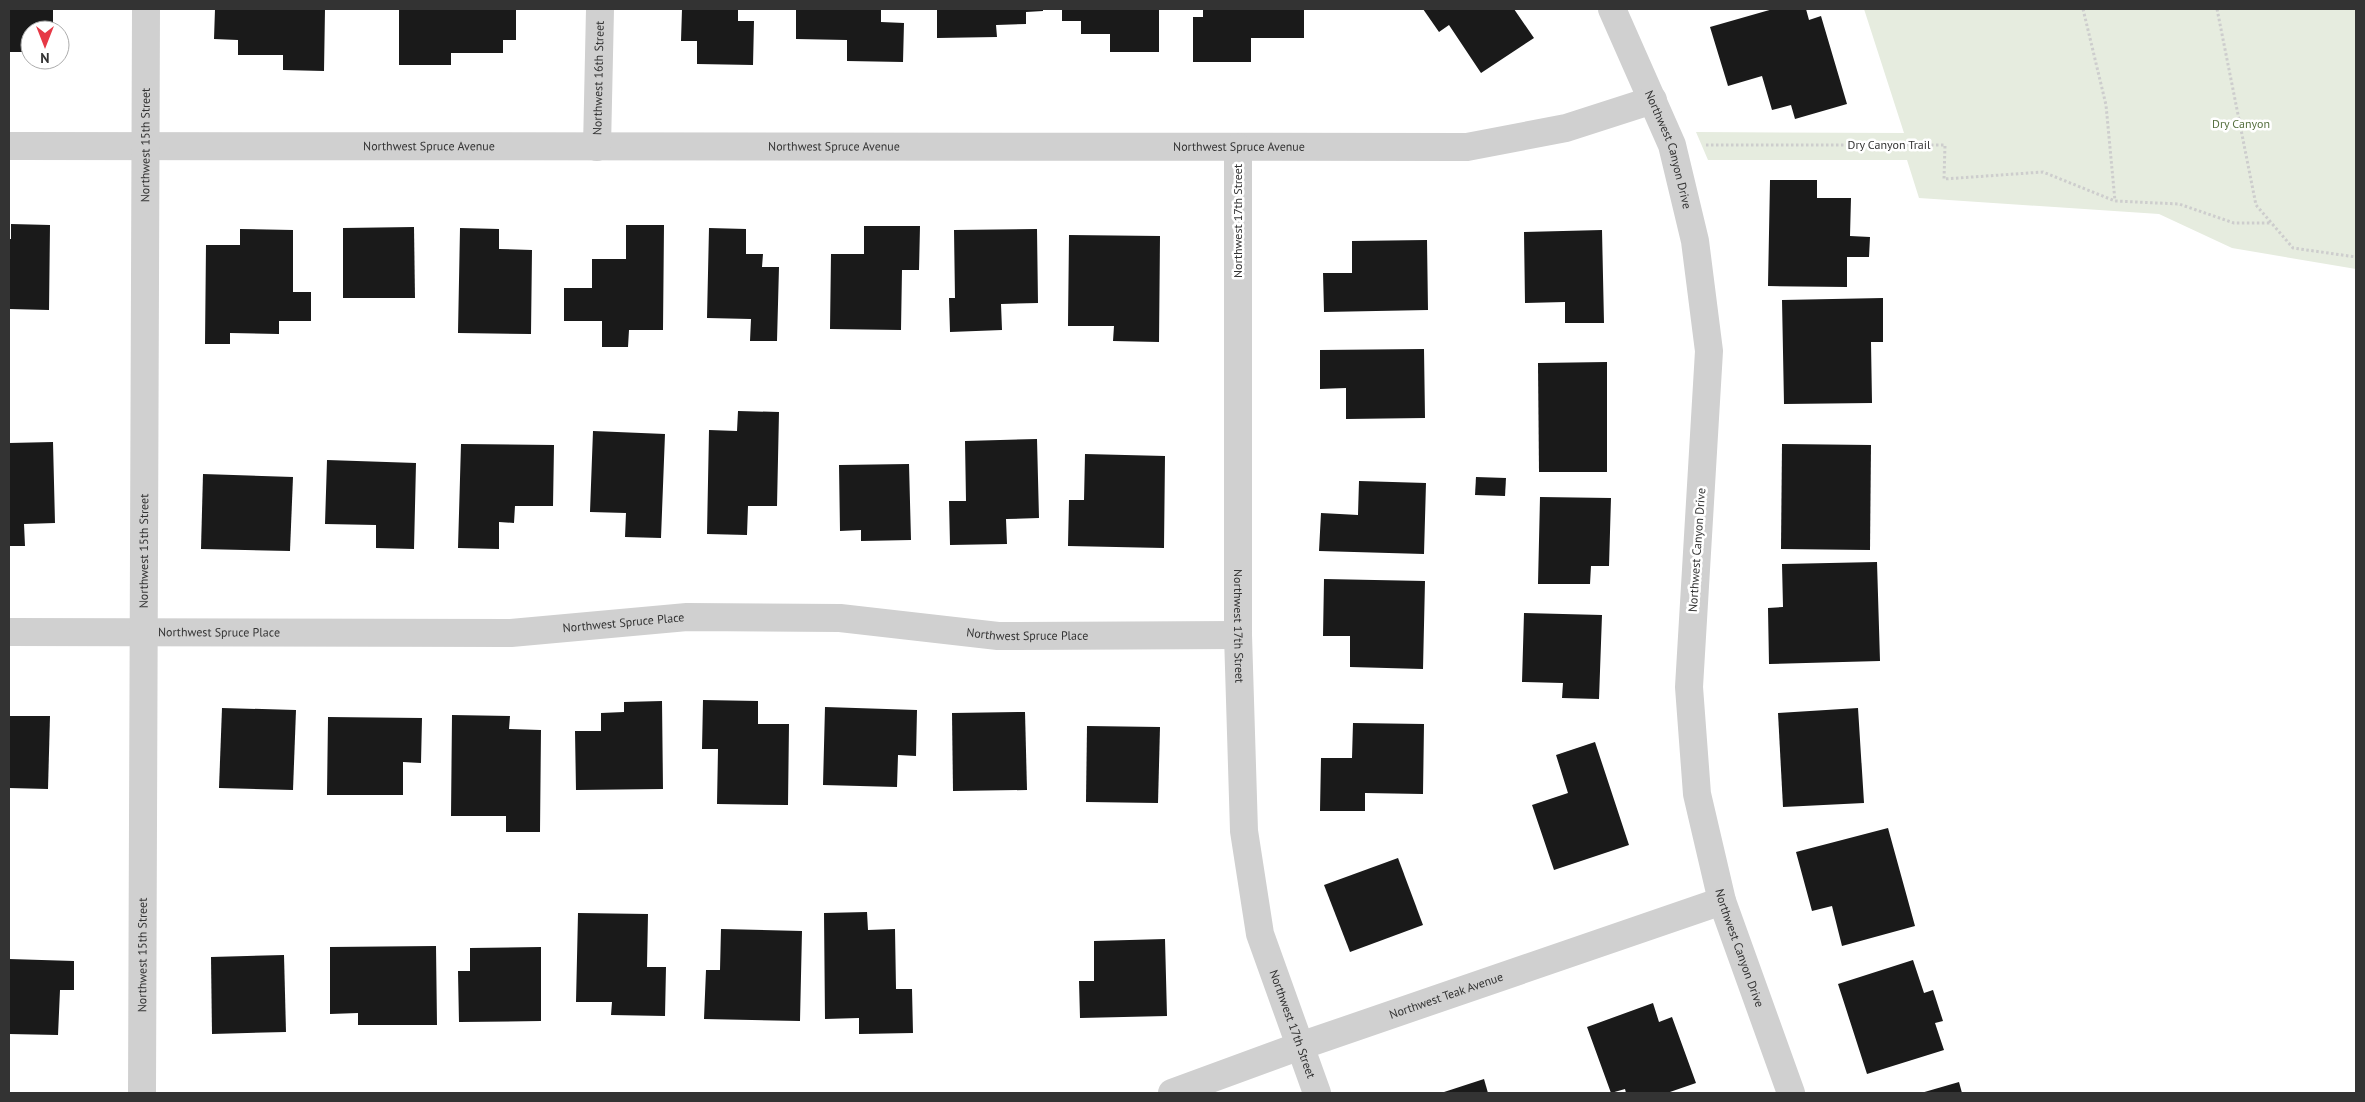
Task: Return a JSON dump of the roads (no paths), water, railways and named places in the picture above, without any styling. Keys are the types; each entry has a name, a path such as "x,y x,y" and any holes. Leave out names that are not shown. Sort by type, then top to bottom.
{"street":[{"name":"Northwest 15th Street","path":"142,1093 146,9"},
{"name":"Northwest 16th Street","path":"597,147 600,9"},
{"name":"Northwest Canyon Drive","path":"1612,9 1672,145 1695,241 1709,351 1688,687 1697,794 1722,900 1790,1093"},
{"name":"Northwest Spruce Avenue","path":"9,146 1467,147 1566,128 1653,100"},
{"name":"Northwest 17th Street","path":"1238,147 1238,635 1244,831 1260,934 1317,1093"},
{"name":"Northwest Spruce Place","path":"9,632 511,633 687,617 840,618 998,636 1238,635"},
{"name":"Northwest Teak Avenue","path":"1172,1093 1300,1046 1722,900"}],"park label":[{"name":"Dry Canyon","path":"2241,124"}]}
